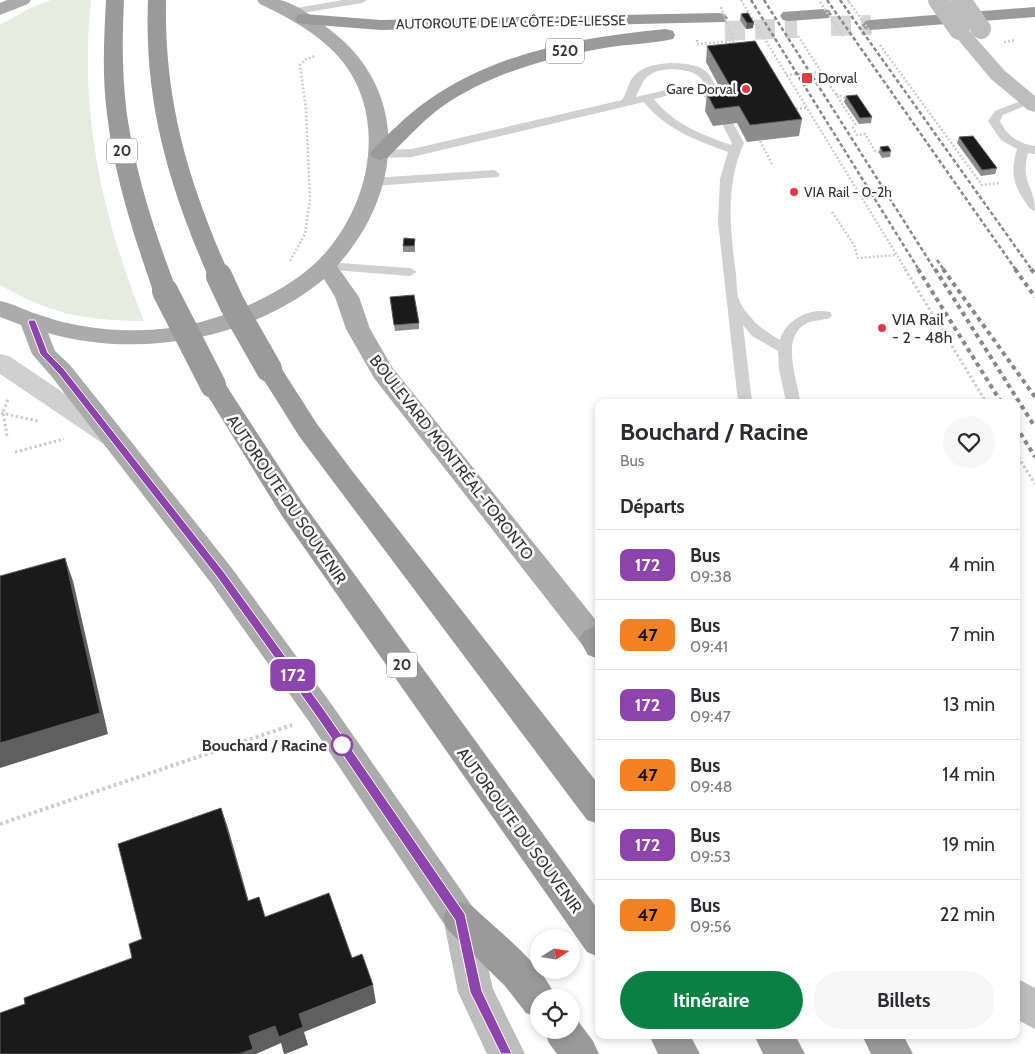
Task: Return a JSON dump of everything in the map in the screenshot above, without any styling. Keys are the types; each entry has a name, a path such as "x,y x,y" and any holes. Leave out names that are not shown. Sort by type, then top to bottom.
{"highway":[{"path":"860,15 1018,0"},
{"path":"157,2 158,66 171,142 203,241 232,304 269,369 308,430 595,805"},
{"name":"AUTOROUTE DU SOUVENIR","path":"115,3 112,56 114,106 132,196 165,291 196,356 292,509 595,934"},
{"path":"860,15 1035,12"},
{"name":"AUTOROUTE DE LA CÔTE-DE-LIESSE","path":"297,15 381,25 724,24"},
{"path":"793,24 829,20"},
{"name":"AUTOROUTE DE LA CÔTE-DE-LIESSE","path":"380,154 436,102 459,88 496,72 545,56 611,41 724,24"},
{"path":"460,918 518,974 530,989"},
{"path":"569,1039 580,1054"},
{"path":"670,1039 681,1054"},
{"path":"775,1039 786,1054"},
{"path":"883,1039 894,1054"}],"main road":[{"path":"0,10 22,0"},
{"path":"0,308 32,322 72,333 98,337 148,338 177,334 241,317 298,287 326,266 357,221 373,182 380,154 379,123 368,86 344,52 322,32 297,15 266,0"},
{"path":"938,0 959,30 998,75 1031,104"},
{"path":"961,0 981,29 1010,55 1035,83"},
{"name":"BOULEVARD MONTRÉAL-TORONTO","path":"326,266 347,297 358,330 383,372 595,640"},
{"path":"32,322 44,354 61,371 221,575 321,714 460,918 476,992 506,1054"},
{"path":"1020,999 1035,1011"}],"street":[{"path":"0,362 114,439"}],"lane":[{"path":"297,15 362,0"},
{"path":"628,101 637,78 645,72 656,68 674,66 702,73 709,80 718,105"},
{"path":"380,154 412,153 670,91 704,90 718,105"},
{"path":"646,97 664,118 685,130 733,150"},
{"path":"1031,104 999,113 994,121 1005,138 1016,146 1029,149 1018,169 1020,185 1035,207"},
{"path":"728,124 738,143 728,160 725,231 744,399"},
{"path":"373,182 494,174"},
{"path":"326,266 410,272"},
{"path":"734,305 757,333 786,349"},
{"path":"793,399 786,349 788,334 796,325 809,318 825,316"}],"path":[{"path":"741,0 984,399"},
{"path":"696,40 698,44 724,24"},
{"path":"724,24 737,50"},
{"path":"793,24 855,124 853,127 857,135 865,134 875,151 880,150 881,153"},
{"path":"1010,55 1016,40"},
{"path":"878,42 976,179"},
{"path":"289,264 305,234 310,200 306,110 300,65 306,59 322,54"},
{"path":"786,75 822,72"},
{"path":"836,94 845,96 851,101"},
{"path":"791,109 806,108"},
{"path":"760,141 772,164"},
{"path":"832,212 836,222 847,231 857,248 858,258 896,255"},
{"path":"6,436 0,413 2,405 14,396"},
{"path":"0,413 43,423"},
{"path":"15,452 64,439"},
{"path":"1020,460 1035,484"},
{"path":"0,824 298,724"}],"shaded area":[{"path":"51,0 91,0 88,83 97,163 116,243 144,321 104,319 69,314 36,303 0,285 0,25 30,8"}],"building":[{"path":"748,13 754,23 747,23 741,14"},
{"path":"755,41 802,119 750,125 739,106 715,109 707,94 733,91 707,46"},
{"path":"857,95 872,117 860,118 846,96"},
{"path":"973,136 997,168 982,170 959,137"},
{"path":"888,146 891,151 883,152 880,147"},
{"path":"404,238 415,239 414,246 403,246"},
{"path":"414,295 419,323 394,325 390,297"},
{"path":"65,558 100,713 0,743 0,576"},
{"path":"221,808 248,901 259,897 265,917 329,893 352,958 362,954 373,985 299,1014 303,1027 279,1037 275,1026 249,1036 253,1049 239,1054 0,1054 0,1013 25,1004 24,998 132,958 129,944 142,939 118,844"}],"tunnel":[{"path":"831,26 871,25"},
{"path":"725,31 797,28"}],"railway":[{"path":"751,0 919,270"},
{"path":"764,0 935,270"},
{"path":"827,0 1016,270"},
{"path":"840,0 1032,270"},
{"path":"937,260 944,270"},
{"path":"918,269 999,399"},
{"path":"935,269 1017,399"},
{"path":"943,269 1035,397"},
{"path":"1015,269 1035,297"},
{"path":"1031,269 1035,274"},
{"path":"1020,403 1035,427"},
{"path":"1020,433 1035,457"}],"bus line":[{"name":"172","path":"32,322 44,354 61,371 221,575 321,714 460,918 476,992 506,1054"}],"place":[{"name":"Dorval","path":"807,78"},
{"name":"Gare Dorval","path":"746,89"},
{"name":"VIA Rail - 0-2h","path":"794,192"},
{"name":"VIA Rail - 2 - 48h","path":"882,328"},
{"name":"Bouchard / Racine","path":"342,745"}]}
